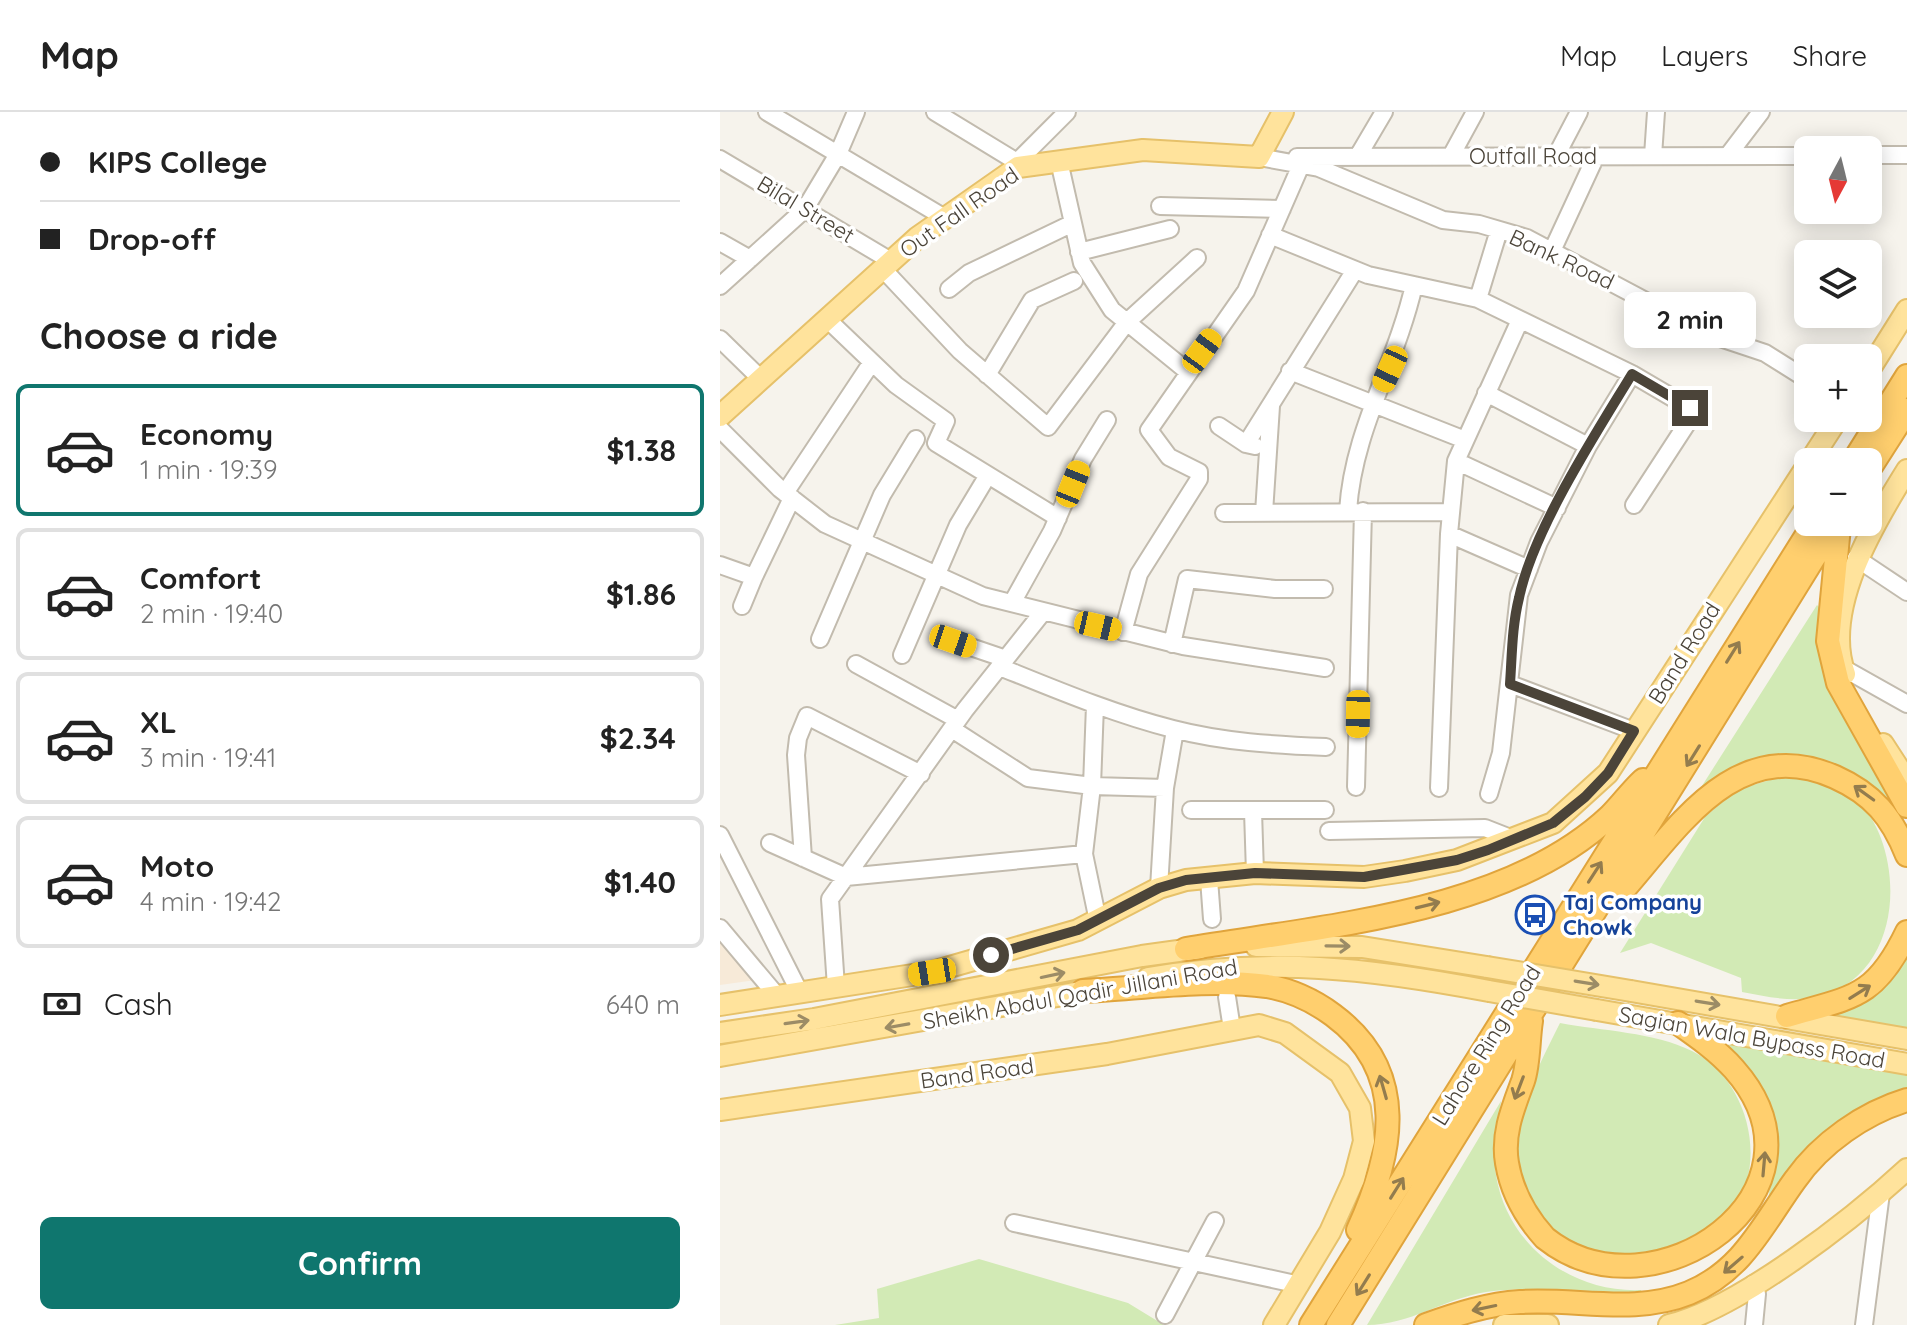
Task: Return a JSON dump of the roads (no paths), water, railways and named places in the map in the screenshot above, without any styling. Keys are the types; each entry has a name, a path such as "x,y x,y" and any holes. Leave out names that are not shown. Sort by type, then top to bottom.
{"highway":[{"path":"1862,448 1907,376"},
{"path":"1882,449 1907,410"},
{"name":"Lahore Ring Road","path":"1311,1325 1806,536"},
{"name":"Lahore Ring Road","path":"1338,1325 1829,536"},
{"path":"1837,536 1828,641 1835,673 1845,701 1907,806"},
{"path":"1186,949 1415,908 1524,871 1610,816 1671,753"},
{"path":"1574,944 1700,802 1746,772 1772,766 1799,768 1852,784 1887,813 1907,855"},
{"path":"1787,1016 1846,1001 1872,985 1892,961 1907,932"},
{"path":"1083,991 1198,985 1267,986 1296,994 1351,1029 1371,1055 1384,1085 1389,1113 1388,1142 1372,1197 1331,1294"},
{"path":"1532,1012 1523,1079 1508,1123 1507,1159 1515,1192 1519,1204 1555,1250 1578,1265 1621,1279 1647,1280 1678,1274 1702,1262 1736,1233 1762,1182 1766,1156 1764,1127 1753,1097 1723,1058 1678,1023"},
{"path":"1426,1325 1487,1306 1521,1302 1633,1305 1689,1293 1717,1279 1741,1259 1796,1178 1823,1148 1866,1118 1907,1100"}],"main road":[{"path":"1259,157 1283,112"},
{"name":"Out Fall Road","path":"720,416 887,264 1017,164 1143,150 1259,157"},
{"path":"1882,350 1907,310"},
{"name":"Band Road","path":"720,1005 932,972 1078,930 1159,888 1186,880 1255,873 1339,877 1405,871 1457,860 1553,823 1608,773 1829,432"},
{"path":"1907,471 1856,558 1843,613 1843,668 1856,702 1907,781"},
{"name":"Sheikh Abdul Qadir Jillani Road","path":"720,1033 992,987 1186,949 1362,947 1631,991"},
{"name":"Sheikh Abdul Qadir Jillani Road","path":"720,1056 1176,973 1268,964 1395,974 1597,1010"},
{"name":"Sagian Wala Bypass Road","path":"1631,991 1907,1039"},
{"name":"Sagian Wala Bypass Road","path":"1597,1010 1907,1064"},
{"name":"Band Road","path":"720,1110 1137,1049 1259,1025 1285,1033 1340,1073 1360,1108 1364,1141 1354,1179 1300,1285 1274,1325"},
{"path":"1669,1325 1691,1320 1753,1284 1881,1193 1907,1169"},
{"path":"1504,1325 1548,1325"}],"street":[{"path":"767,112 945,218"},
{"path":"720,286 805,209 838,154 856,112"},
{"path":"935,112 1017,164 1067,112"},
{"path":"1358,156 1384,112"},
{"path":"1451,156 1475,112"},
{"path":"1556,156 1579,112"},
{"path":"1653,156 1656,112"},
{"path":"1729,154 1761,112"},
{"path":"1882,155 1907,155"},
{"path":"1552,251 1596,156"},
{"name":"Outfall Road","path":"1259,157 1794,156"},
{"name":"Bank Road","path":"1259,157 1319,168 1432,216 1499,230 1552,251 1708,334 1765,353 1794,371"},
{"name":"Bilal Street","path":"720,159 805,209 887,264 960,351 1048,427 1127,322"},
{"path":"1059,161 1079,252 1112,310 1187,371"},
{"path":"1123,632 1139,574 1199,479 1199,472 1169,457 1149,430 1187,371 1246,291 1301,165"},
{"path":"1160,206 1282,209"},
{"path":"949,289 969,273 1071,224"},
{"path":"1079,252 1170,229"},
{"path":"1478,299 1499,230"},
{"path":"1270,235 1355,270 1478,299 1632,374 1693,411 1634,505"},
{"path":"720,242 750,259"},
{"path":"1127,322 1197,258"},
{"path":"1246,444 1355,270"},
{"path":"987,375 1032,300 1074,281"},
{"path":"1356,787 1356,511 1350,471 1404,331 1414,285"},
{"path":"827,319 896,385 946,421 936,443 1058,518"},
{"path":"1439,788 1449,534 1456,461 1520,320"},
{"path":"720,339 761,379"},
{"path":"742,606 788,496 872,362"},
{"path":"1290,371 1465,440"},
{"path":"1489,794 1501,753 1515,619 1529,569 1588,446 1632,374"},
{"path":"1486,393 1588,446"},
{"path":"1264,513 1271,403"},
{"path":"1012,603 1058,518 1083,459 1107,420"},
{"path":"1219,426 1246,444 1268,448"},
{"path":"720,429 788,496 825,524 938,576 1012,603 1172,644 1325,668"},
{"path":"820,639 882,495 916,439"},
{"path":"1456,461 1557,508"},
{"path":"902,655 958,525 988,475"},
{"path":"1224,513 1451,512"},
{"path":"1449,534 1529,569"},
{"path":"1856,558 1907,592"},
{"path":"720,565 754,577"},
{"path":"1172,644 1187,579 1275,589 1324,589"},
{"path":"836,987 830,899 955,725 1043,612"},
{"path":"953,641 1095,705 1175,730 1256,744 1326,747"},
{"path":"856,664 955,725 1028,778 1092,786 1165,788"},
{"path":"1843,668 1907,704"},
{"path":"1510,684 1634,731"},
{"path":"1095,705 1092,786 1084,854 1098,921"},
{"path":"803,858 796,755 798,738 807,716 921,774"},
{"path":"1159,888 1165,788 1175,730"},
{"path":"1191,810 1325,810"},
{"path":"1253,811 1255,873"},
{"path":"1329,831 1485,828 1513,839"},
{"path":"720,835 800,993"},
{"path":"770,843 846,877 1084,854"},
{"path":"1209,879 1212,919"},
{"path":"720,928 778,997"},
{"path":"1227,997 1232,1029"},
{"path":"1864,1325 1881,1193"},
{"path":"1165,1315 1215,1221"},
{"path":"1014,1223 1300,1285"},
{"path":"1753,1284 1757,1294 1754,1325"}],"place":[{"name":"Taj Company Chowk","path":"1535,915"}]}
